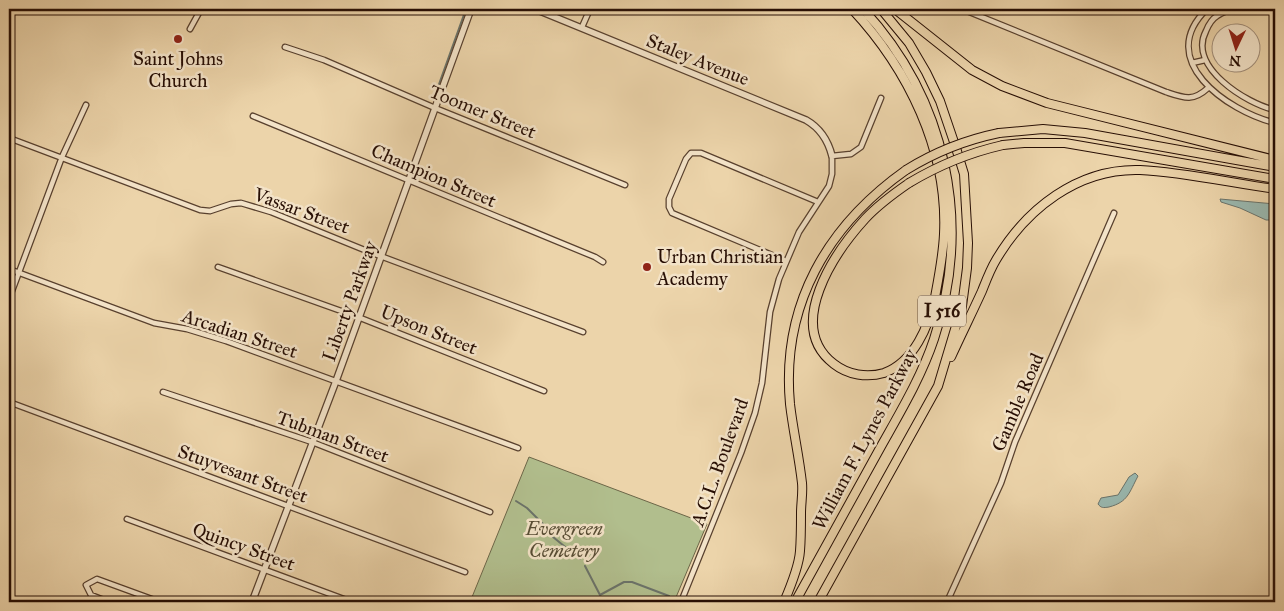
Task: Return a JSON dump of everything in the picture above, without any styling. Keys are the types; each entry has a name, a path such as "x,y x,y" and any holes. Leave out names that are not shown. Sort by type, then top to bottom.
{"highway":[{"path":"852,9 878,38 895,63 917,103 931,140 936,160 940,183 944,221 942,260 932,309 919,340 908,357 892,369 873,375 854,374 828,360 818,344 813,328 815,305 832,264 854,233 881,204 908,183 946,162 971,153 1002,146 1031,142 1065,142 1275,179"},
{"name":"William F. Lynes Parkway","path":"795,602 921,372 934,339 944,304 951,262 952,237 949,184 937,134 922,95 912,76 887,37 863,9"},
{"name":"William F. Lynes Parkway","path":"818,602 938,386 962,306 968,243 964,174 940,100 926,72 909,43 881,9"},
{"path":"895,9 972,70 1023,95 1047,103 1275,160"},
{"path":"784,602 800,554 802,485 789,391 791,357 798,317 812,277 832,240 873,195 924,159 955,145 1000,133 1044,129 1085,133 1275,167"},
{"path":"938,386 996,261 1015,232 1034,213 1066,188 1091,177 1139,170 1275,189"}],"street":[{"path":"190,29 201,9"},
{"name":"Liberty Parkway","path":"252,602 336,381 381,254 410,181 434,108 471,9"},
{"name":"Staley Avenue","path":"535,9 806,120 816,126 823,134 832,156"},
{"path":"582,28 590,9"},
{"path":"962,9 1166,92 1185,98 1200,95 1208,88"},
{"path":"1207,9 1199,16 1192,29 1188,46 1197,74 1208,88 1237,107 1275,123"},
{"path":"1231,9 1216,16 1210,23 1204,35 1205,60 1228,87 1249,100 1273,109 1267,121"},
{"name":"Toomer Street","path":"285,47 330,63 434,108 626,185"},
{"path":"1192,63 1205,60"},
{"path":"832,156 848,155 859,149 865,141 881,98"},
{"path":"9,298 62,157 86,105"},
{"name":"Champion Street","path":"252,116 603,262"},
{"name":"Vassar Street","path":"9,138 200,210 210,211 231,204 241,204 271,212 368,251 381,254 583,332"},
{"path":"786,261 672,213 668,203 686,159 691,153 701,153 818,202"},
{"name":"A.C.L. Boulevard","path":"681,602 742,453 753,419 761,388 770,312 776,287 799,232 830,180 832,156"},
{"name":"Gamble Road","path":"947,602 1001,483 1015,442 1114,213"},
{"name":"Upson Street","path":"218,267 358,317 544,391"},
{"name":"Arcadian Street","path":"9,269 154,323 187,329 226,341 518,448"},
{"name":"Tubman Street","path":"163,392 312,442 490,512"},
{"name":"Stuyvesant Street","path":"9,402 465,572"},
{"name":"Quincy Street","path":"127,519 352,602"},
{"path":"109,602 91,595 86,585 97,579 160,602"}],"green space":[{"name":"Evergreen Cemetery","path":"529,457 707,524 674,602 470,602"}],"water":[{"path":"1220,199 1275,204 1275,216 1271,220 1266,220 1221,202"},
{"path":"1135,473 1138,476 1124,499 1109,507 1102,507 1098,504 1101,498 1118,495 1129,477"}],"waterway":[{"path":"438,87 466,9"},
{"path":"516,501 527,508 550,531"},
{"path":"553,537 580,559"},
{"path":"585,566 600,595 624,582 632,582 669,596"}],"place":[{"name":"Saint Johns Church","path":"178,39"},
{"name":"Urban Christian Academy","path":"647,267"}]}
